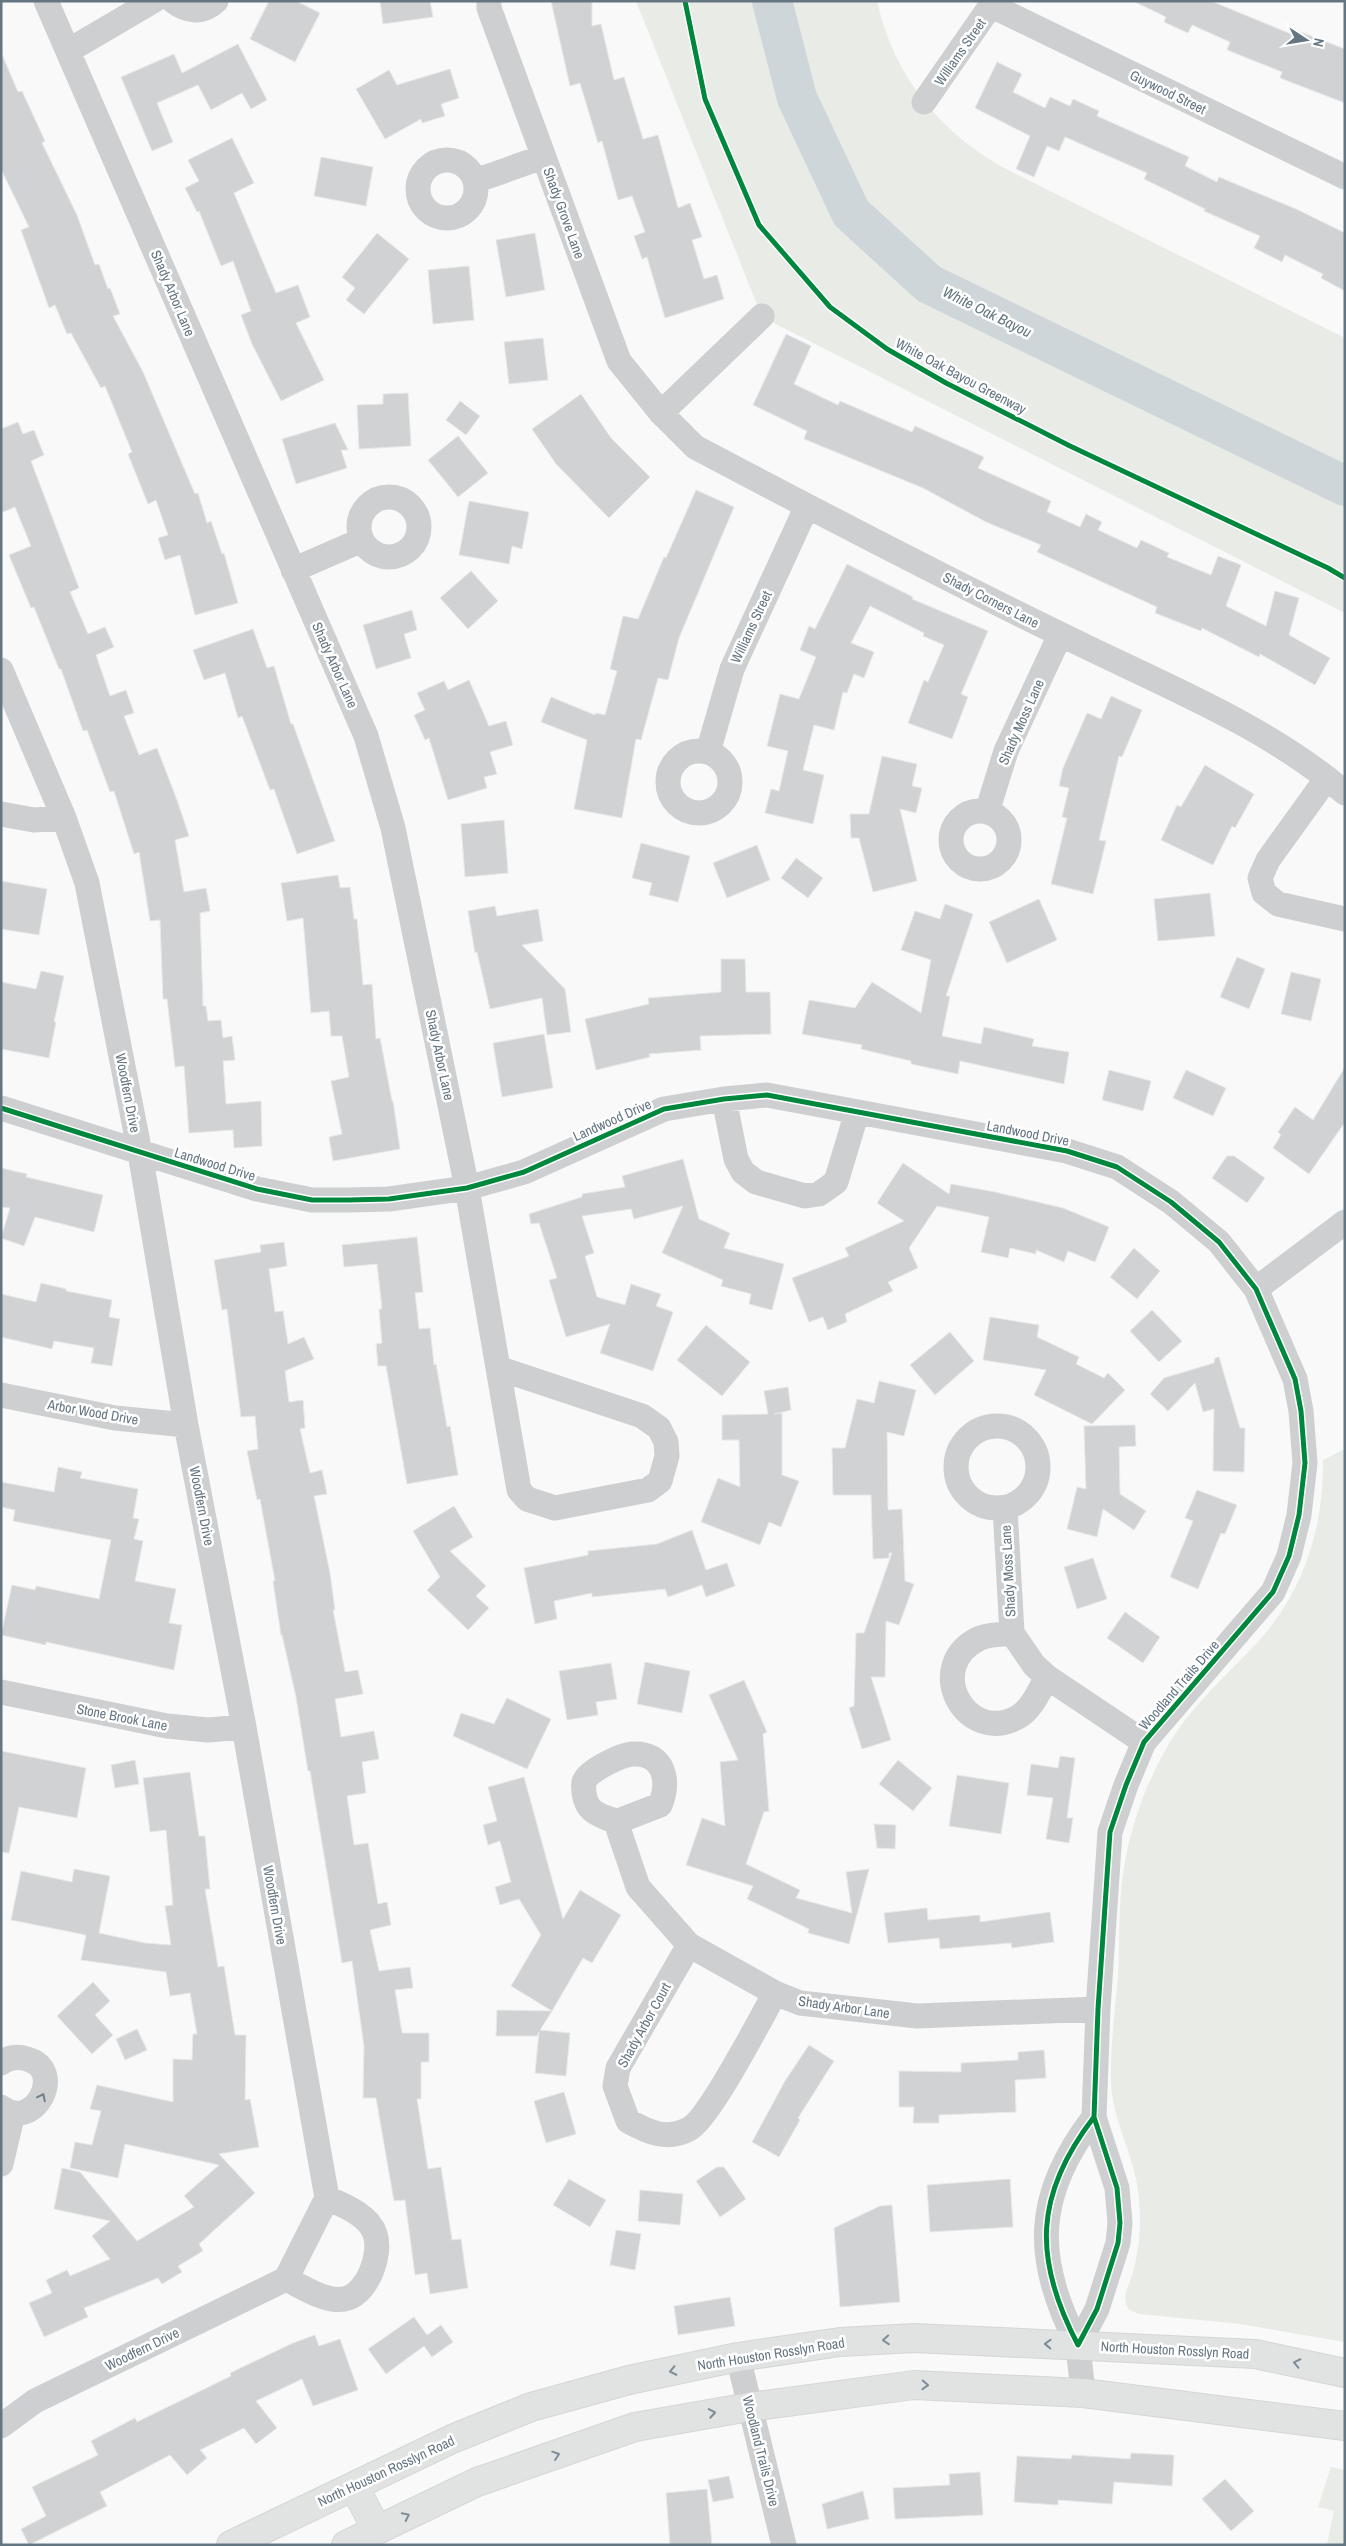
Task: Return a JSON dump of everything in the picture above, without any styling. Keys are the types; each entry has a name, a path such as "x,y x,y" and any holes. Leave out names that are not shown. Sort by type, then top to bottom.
{"main road":[{"name":"North Houston Rosslyn Road","path":"231,2545 452,2439 531,2407 629,2380 738,2357 840,2342 914,2338 1255,2354 1345,2373"},
{"path":"346,2545 477,2482 635,2427 750,2407 914,2385 1083,2393 1345,2426"},
{"path":"354,2486 377,2530"}],"street":[{"name":"Shady Arbor Lane","path":"46,1 366,736 393,828 467,1188 519,1490 527,1499 555,1508 648,1490 660,1481 667,1456 666,1442 659,1428 642,1416 498,1368"},
{"path":"68,51 153,1"},
{"path":"173,1 188,10 207,8 216,1"},
{"name":"Shady Grove Lane","path":"489,1 489,8 619,361 661,413"},
{"name":"Williams Street","path":"924,102 993,4"},
{"name":"Guywood Street","path":"993,4 1345,177"},
{"path":"475,181 543,157"},
{"path":"661,413 762,316"},
{"name":"Shady Corners Lane","path":"661,413 695,447 1060,635 1237,720 1336,786 1268,860 1260,878 1264,893 1278,904 1345,919"},
{"name":"Williams Street","path":"708,752 732,670 807,506"},
{"path":"293,570 362,540"},
{"name":"Shady Moss Lane","path":"987,812 1006,751 1060,635"},
{"name":"Woodfern Drive","path":"1,670 64,818 87,884 140,1153 186,1424 244,1727 327,2198"},
{"path":"1,814 34,820 64,818"},
{"name":"Landwood Drive","path":"1,1108 258,1189 312,1200 390,1199 467,1188 524,1172 664,1109 724,1099 767,1095 1067,1151 1117,1167 1171,1202 1219,1242 1256,1289"},
{"path":"724,1099 736,1159 743,1172 756,1182 806,1196 819,1194 836,1182 857,1112"},
{"path":"1256,1289 1345,1222"},
{"name":"Woodland Trails Drive","path":"1078,2345 1098,2309 1118,2244 1120,2222 1117,2188 1094,2117 1098,2009 1110,1832 1126,1785 1144,1742 1273,1592 1290,1556 1299,1515 1305,1463 1301,1411 1295,1379 1256,1289"},
{"name":"Arbor Wood Drive","path":"1,1395 115,1418 186,1424"},
{"name":"Shady Moss Lane","path":"1005,1508 1012,1633 1034,1664 1047,1677 1144,1742"},
{"name":"Shady Moss Lane","path":"1012,1633 980,1638 967,1646 958,1657 952,1671 952,1685 956,1699 965,1711 976,1719 990,1723 1005,1722 1018,1717 1029,1707 1047,1677"},
{"name":"Stone Brook Lane","path":"1,1692 168,1726 208,1730 244,1727"},
{"name":"Shady Arbor Lane","path":"616,1822 638,1887 689,1945 775,1993 800,2003 917,2016 1098,2009"},
{"name":"Shady Arbor Court","path":"689,1945 618,2068 615,2086 628,2121 645,2131 666,2136 690,2129 707,2110 775,1993"},
{"path":"1,2063 13,2057 31,2060 38,2065 46,2081 45,2090 38,2105 30,2110 7,2110 1,2164"},
{"path":"1083,2393 1078,2345 1061,2314 1052,2285 1046,2251 1048,2210 1059,2172 1075,2142 1094,2117"},
{"path":"327,2198 355,2211 375,2234 376,2256 370,2275 362,2288 348,2298 335,2299 318,2294 286,2279 327,2198"},
{"name":"Woodfern Drive","path":"1,2426 35,2402 286,2279"},
{"name":"Woodland Trails Drive","path":"738,2357 784,2545"}],"shaded area":[{"path":"636,1 877,1 885,29 909,80 943,123 987,158 1345,338 1345,613 762,317"},
{"path":"1345,1449 1345,2342 1240,2324 1139,2314 1129,2310 1125,2297 1137,2253 1140,2207 1134,2171 1112,2095 1111,2069 1118,1976 1121,1887 1129,1842 1144,1794 1166,1749 1185,1720 1207,1694 1255,1645 1286,1604 1298,1582 1315,1535 1320,1511 1323,1460"},
{"path":"1331,2467 1345,2470 1345,2545 1327,2545 1334,2511 1318,2507"}],"building":[{"path":"269,1 296,1 320,13 295,62 250,39"},
{"path":"380,1 430,1 433,17 383,24"},
{"path":"551,1 592,1 592,26 601,24 614,80 624,77 643,139 658,135 678,208 690,203 702,237 692,240 704,279 717,275 724,299 665,318 647,257 642,259 634,236 645,232 632,196 618,200 602,141 598,143 580,83 570,86"},
{"path":"1133,1 1211,1 1296,36 1298,31 1345,49 1345,103 1280,78 1282,72 1227,50 1230,42 1192,25 1188,33 1164,22 1166,17"},
{"path":"238,44 267,100 251,109 242,93 211,110 198,85 157,103 173,142 152,151 121,77 174,54 182,73"},
{"path":"1,52 18,92 22,91 45,141 42,143 77,215 95,265 99,264 108,289 110,288 120,314 113,316 143,372 195,494 198,493 207,523 211,521 222,554 224,553 238,603 195,615 180,555 165,560 158,538 168,535 156,500 148,504 128,454 132,452 105,386 101,388 71,333 67,334 55,305 49,308 21,230 29,227 1,169"},
{"path":"997,62 1022,74 1013,92 1045,108 1050,97 1070,106 1073,99 1099,111 1097,116 1189,157 1185,166 1217,182 1219,177 1296,209 1345,233 1345,291 1321,278 1323,274 1285,255 1282,262 1254,248 1260,236 1204,211 1205,209 1144,179 1147,173 1065,137 1059,151 1047,146 1034,177 1016,169 1030,136 975,108"},
{"path":"450,69 459,98 441,104 445,116 422,123 421,119 385,139 356,89 389,70 397,85"},
{"path":"232,138 254,183 234,193 276,293 298,285 310,317 296,323 324,380 281,401 252,344 241,315 251,311 233,261 221,266 199,211 197,212 185,188 199,181 188,160"},
{"path":"321,157 373,167 366,206 314,196"},
{"path":"377,233 409,259 364,314 346,300 355,288 342,277"},
{"path":"535,233 545,290 506,297 496,240"},
{"path":"469,266 474,320 433,324 428,270"},
{"path":"786,334 811,346 794,384 838,405 840,401 912,432 915,426 984,457 978,468 1051,501 1047,512 1080,527 1086,514 1102,522 1098,530 1137,548 1141,540 1169,553 1167,557 1211,575 1218,556 1241,565 1226,606 1266,626 1275,591 1299,598 1289,635 1330,658 1315,685 1260,654 1259,657 1202,628 1201,631 1155,613 1157,607 1037,552 1041,545 986,522 923,488 804,439 807,431 753,405"},
{"path":"543,338 548,380 509,384 504,342"},
{"path":"408,393 411,446 359,449 357,405 383,404 383,394"},
{"path":"581,394 611,438 650,477 609,518 556,464 532,429"},
{"path":"460,401 480,416 466,435 446,420"},
{"path":"18,422 23,434 34,430 44,455 31,461 79,588 70,592 88,634 105,627 114,647 96,655 110,696 126,690 134,713 124,716 139,755 157,748 177,800 189,836 175,840 184,892 206,888 210,911 200,913 203,1006 206,1006 208,1021 221,1020 223,1038 232,1036 235,1060 223,1061 226,1104 261,1101 262,1146 234,1148 233,1130 189,1133 184,1066 175,1067 167,999 163,999 160,920 150,921 139,852 134,854 114,791 110,792 87,730 83,731 61,669 59,669 34,607 31,608 9,555 31,546 15,507 1,513 1,429"},
{"path":"335,423 348,450 341,450 347,468 296,484 282,439"},
{"path":"458,436 488,473 458,497 428,460"},
{"path":"696,490 734,507 679,638 668,680 658,678 641,740 636,739 622,818 574,809 587,740 541,722 551,697 595,715 596,713 605,715 617,671 610,669 623,616 638,619 664,557 666,558"},
{"path":"469,501 529,512 522,549 512,546 509,564 459,555"},
{"path":"847,564 913,597 912,599 988,631 961,694 968,697 952,739 908,723 924,680 928,682 944,645 923,636 924,633 870,606 851,643 874,652 864,678 854,674 847,693 843,692 834,730 814,725 803,770 824,775 813,824 765,813 771,789 779,791 788,751 767,746 780,694 799,699 816,657 800,650 809,626 815,629"},
{"path":"471,571 498,601 468,629 440,598"},
{"path":"412,610 417,630 404,634 411,658 376,669 363,625"},
{"path":"253,629 267,668 274,666 291,724 293,724 335,841 297,854 274,789 270,790 242,716 238,718 225,673 204,680 193,650"},
{"path":"469,680 489,726 506,721 513,745 490,752 497,774 484,777 487,788 448,800 429,738 425,740 414,715 425,710 417,693 444,681 448,690"},
{"path":"1111,696 1142,710 1122,757 1119,756 1099,840 1106,841 1093,894 1051,884 1067,818 1062,817 1069,788 1059,786 1063,768 1087,713 1101,719"},
{"path":"882,756 917,764 912,786 922,788 916,813 900,809 917,881 873,892 859,838 851,838 850,814 869,814"},
{"path":"1205,765 1254,794 1235,828 1232,826 1213,865 1161,840 1177,805 1181,807"},
{"path":"504,820 508,873 465,877 461,824"},
{"path":"641,843 690,856 678,902 649,895 652,883 632,878"},
{"path":"757,845 770,880 727,898 713,863"},
{"path":"796,858 823,878 808,898 781,878"},
{"path":"338,875 340,888 350,887 354,919 357,919 363,985 372,984 376,1039 380,1038 393,1101 400,1149 333,1161 329,1137 342,1134 331,1081 349,1077 342,1036 331,1036 329,1011 311,1013 303,918 287,921 281,883"},
{"path":"1,881 47,889 39,935 1,929"},
{"path":"1210,893 1215,936 1158,941 1154,899"},
{"path":"1039,899 1057,940 1007,963 989,922"},
{"path":"945,904 973,914 946,996 950,996 942,1036 981,1044 984,1027 1034,1039 1032,1046 1069,1052 1064,1084 960,1061 958,1074 911,1064 911,1061 861,1049 862,1045 802,1034 809,1000 855,1008 872,982 921,1013 931,960 901,950 915,911 940,919"},
{"path":"495,906 497,916 538,909 543,941 522,945 565,989 571,1032 547,1035 542,998 490,1009 477,952 475,953 468,911"},
{"path":"1237,957 1265,969 1249,1009 1220,997"},
{"path":"721,959 745,959 746,992 770,992 771,1034 700,1036 701,1050 649,1054 650,1057 596,1070 585,1019 649,1004 648,998 721,992"},
{"path":"41,971 64,976 54,1022 56,1022 49,1058 1,1049 1,982 36,989"},
{"path":"1291,972 1321,979 1311,1021 1281,1014"},
{"path":"544,1034 553,1088 502,1097 493,1043"},
{"path":"1345,1067 1345,1122 1309,1174 1273,1148 1281,1135 1278,1132 1295,1107 1313,1120"},
{"path":"1109,1070 1151,1081 1143,1111 1102,1100"},
{"path":"1186,1070 1226,1088 1213,1116 1173,1098"},
{"path":"1227,1156 1234,1156 1265,1178 1247,1203 1212,1178"},
{"path":"683,1159 699,1219 730,1233 724,1248 784,1264 772,1310 749,1304 751,1294 721,1286 723,1280 662,1253 683,1206 634,1219 631,1209 582,1216 594,1253 585,1256 597,1297 625,1305 631,1284 661,1294 656,1306 673,1312 653,1371 600,1353 610,1324 566,1337 549,1280 557,1278 539,1223 531,1224 529,1214 582,1197 582,1194 625,1187 622,1176"},
{"path":"903,1163 949,1194 951,1184 995,1192 1063,1208 1109,1227 1095,1262 1068,1251 1064,1262 1036,1250 1036,1254 1010,1248 1008,1258 981,1252 989,1217 937,1206 909,1248 918,1268 888,1282 893,1291 845,1314 847,1322 828,1330 823,1317 809,1322 792,1278 849,1256 845,1248 904,1221 877,1203"},
{"path":"1,1168 27,1174 26,1177 103,1195 94,1232 35,1217 24,1246 1,1238 10,1208 1,1207"},
{"path":"417,1237 423,1292 415,1293 419,1329 430,1328 434,1365 436,1364 447,1427 450,1426 458,1475 407,1484 386,1366 378,1366 376,1344 382,1343 379,1309 382,1309 377,1264 344,1267 342,1245"},
{"path":"284,1242 287,1266 269,1269 275,1312 283,1311 288,1344 304,1337 314,1359 285,1371 289,1402 303,1400 305,1428 300,1429 310,1473 322,1470 327,1494 314,1496 330,1573 335,1610 333,1610 345,1672 358,1670 363,1694 335,1699 341,1737 374,1731 379,1759 362,1762 366,1793 347,1796 354,1845 368,1843 378,1904 387,1902 391,1925 370,1930 379,1971 410,1967 413,1988 395,1990 402,2033 429,2033 429,2062 421,2062 421,2099 417,2099 428,2169 441,2167 452,2240 461,2239 468,2288 430,2294 427,2273 415,2275 405,2200 394,2201 376,2098 363,2098 364,2046 352,1961 342,1963 310,1771 308,1771 296,1697 281,1635 273,1581 275,1581 260,1499 257,1500 247,1451 258,1449 255,1416 241,1417 227,1309 222,1310 214,1260 261,1252 260,1245"},
{"path":"1134,1248 1160,1271 1137,1299 1110,1277"},
{"path":"41,1283 66,1289 66,1291 112,1300 109,1317 120,1319 112,1366 91,1363 94,1348 54,1341 52,1349 1,1337 1,1294 36,1302"},
{"path":"1152,1310 1182,1341 1159,1362 1130,1331"},
{"path":"990,1317 1039,1325 1037,1337 1079,1357 1076,1364 1104,1378 1108,1373 1125,1390 1092,1424 1034,1395 1046,1370 983,1360"},
{"path":"706,1325 750,1362 722,1396 677,1360"},
{"path":"950,1332 974,1361 935,1395 910,1365"},
{"path":"1219,1357 1240,1428 1245,1428 1244,1472 1213,1471 1214,1409 1203,1412 1195,1383 1168,1411 1150,1394 1164,1378 1214,1363 1215,1358"},
{"path":"879,1381 916,1390 904,1436 887,1432 888,1510 902,1509 905,1581 914,1584 899,1625 886,1621 885,1677 871,1677 891,1740 862,1749 849,1708 854,1706 856,1633 864,1633 892,1553 889,1553 889,1558 873,1559 871,1495 833,1495 832,1448 845,1448 857,1399 874,1403"},
{"path":"788,1387 791,1410 774,1414 782,1413 782,1475 799,1481 781,1527 769,1522 760,1545 701,1522 718,1478 740,1487 739,1440 722,1440 722,1415 768,1414 764,1391"},
{"path":"1135,1425 1136,1446 1119,1447 1120,1494 1146,1511 1134,1530 1103,1509 1097,1537 1067,1529 1077,1487 1086,1489 1084,1426"},
{"path":"58,1467 82,1472 80,1478 138,1489 133,1518 139,1519 134,1539 143,1541 135,1581 176,1589 169,1623 182,1625 174,1670 46,1642 46,1645 1,1635 12,1585 35,1590 36,1586 99,1599 111,1540 13,1521 15,1510 1,1507 1,1482 54,1492"},
{"path":"1197,1490 1237,1505 1225,1534 1221,1533 1198,1589 1170,1577 1193,1521 1185,1518"},
{"path":"454,1506 473,1537 450,1551 486,1586 476,1596 489,1608 468,1630 427,1590 440,1577 413,1531"},
{"path":"692,1530 706,1570 727,1563 735,1586 706,1597 702,1585 668,1597 665,1589 592,1597 592,1593 554,1601 557,1619 535,1624 524,1568 588,1555 588,1551 657,1544"},
{"path":"1093,1558 1107,1599 1077,1609 1064,1567"},
{"path":"1125,1612 1160,1637 1143,1663 1107,1638"},
{"path":"645,1662 690,1671 682,1713 637,1704"},
{"path":"611,1663 617,1699 596,1702 598,1715 567,1720 559,1671"},
{"path":"744,1680 767,1732 763,1734 769,1811 764,1812 746,1864 800,1890 796,1898 852,1913 846,1872 869,1869 849,1944 808,1933 809,1929 747,1899 753,1886 686,1865 702,1818 725,1826 720,1762 738,1760 709,1695"},
{"path":"507,1698 551,1719 527,1769 453,1736 461,1713 494,1724"},
{"path":"1,1751 86,1768 77,1818 19,1807 9,1853 1,1852"},
{"path":"1060,1756 1075,1758 1067,1818 1073,1818 1069,1843 1046,1839 1053,1798 1027,1795 1031,1764 1058,1768"},
{"path":"135,1760 139,1784 115,1788 111,1765"},
{"path":"898,1760 932,1788 913,1811 879,1784"},
{"path":"190,1772 199,1836 205,1836 210,1889 205,1889 218,1967 224,1966 235,2035 246,2035 245,2100 250,2099 259,2147 219,2154 255,2193 199,2244 203,2251 178,2266 182,2272 162,2284 158,2278 84,2308 88,2317 44,2337 29,2303 52,2293 46,2280 67,2270 70,2276 110,2259 92,2236 110,2221 54,2209 62,2168 80,2172 137,2241 194,2207 184,2196 219,2165 125,2144 118,2178 70,2168 75,2142 92,2145 101,2111 90,2109 97,2085 173,2102 173,2059 192,2060 193,2034 197,2034 190,1993 170,1996 166,1972 81,1960 86,1935 11,1920 21,1871 72,1882 74,1869 110,1876 99,1933 145,1943 171,1945 165,1906 173,1905 166,1830 150,1832 143,1778"},
{"path":"957,1775 1009,1783 1001,1834 949,1826"},
{"path":"524,1777 563,1919 580,1890 621,1915 592,1963 583,1958 552,2011 511,1986 541,1935 519,1899 500,1905 495,1887 511,1882 500,1841 488,1845 483,1825 497,1821 488,1787"},
{"path":"874,1824 896,1825 895,1849 877,1848"},
{"path":"927,1908 928,1920 980,1915 980,1922 1050,1912 1054,1942 1012,1948 1011,1943 940,1949 939,1938 888,1943 884,1913"},
{"path":"93,1982 110,2001 95,2015 113,2035 92,2054 57,2016"},
{"path":"497,2010 552,2011 540,2030 570,2033 566,2076 535,2073 539,2032 537,2036 496,2036"},
{"path":"137,2029 147,2050 125,2060 116,2039"},
{"path":"809,2045 834,2061 798,2118 800,2120 779,2157 752,2142 785,2081"},
{"path":"1044,2050 1046,2078 1015,2080 1016,2112 939,2115 939,2123 913,2123 914,2107 899,2107 899,2071 961,2072 961,2063 1018,2060 1018,2052"},
{"path":"564,2092 576,2134 546,2143 534,2101"},
{"path":"717,2167 724,2167 746,2199 720,2217 696,2181"},
{"path":"569,2179 606,2200 590,2227 553,2205"},
{"path":"1010,2179 1013,2227 930,2232 927,2185"},
{"path":"640,2190 683,2194 680,2225 638,2221"},
{"path":"892,2205 900,2302 840,2307 834,2228 880,2206"},
{"path":"616,2230 641,2234 635,2270 610,2265"},
{"path":"730,2297 735,2326 678,2335 674,2306"},
{"path":"414,2317 427,2335 441,2325 453,2342 432,2357 424,2346 386,2374 368,2349"},
{"path":"315,2335 319,2346 340,2339 358,2390 313,2406 302,2379 256,2401 277,2428 256,2444 244,2428 200,2450 207,2458 187,2475 170,2455 100,2492 107,2506 29,2545 21,2529 46,2516 32,2487 98,2455 91,2441 135,2418 137,2422 231,2376 230,2373 293,2343"},
{"path":"1131,2453 1174,2455 1172,2486 1114,2482 1112,2504 1058,2500 1058,2505 1014,2502 1017,2456 1071,2459 1072,2455 1130,2459"},
{"path":"980,2472 983,2515 895,2519 893,2488 950,2485 949,2474"},
{"path":"729,2476 734,2498 713,2502 708,2480"},
{"path":"1225,2479 1254,2511 1231,2531 1202,2499"},
{"path":"707,2489 712,2545 670,2545 666,2493"},
{"path":"863,2491 869,2519 827,2529 822,2504"}],"waterway":[{"name":"White Oak Bayou","path":"772,1 797,98 851,213 929,284 1345,486"}],"cycle path":[{"name":"White Oak Bayou Greenway","path":"685,1 705,99 759,225 830,307 887,349 946,383 1070,446 1328,568 1345,578"},
{"path":"1,1108 257,1189 312,1200 349,1200 389,1199 467,1188 524,1172 664,1109 724,1099 767,1095 1067,1151 1117,1167 1171,1202 1219,1242 1256,1289 1295,1379 1301,1411 1305,1463 1299,1515 1289,1556 1273,1592 1144,1742 1126,1785 1110,1832 1098,2009 1094,2117 1117,2188 1120,2223 1118,2243 1097,2309 1078,2345 1063,2314 1053,2284 1047,2256 1047,2228 1051,2201 1060,2173 1074,2146 1094,2117"}]}
